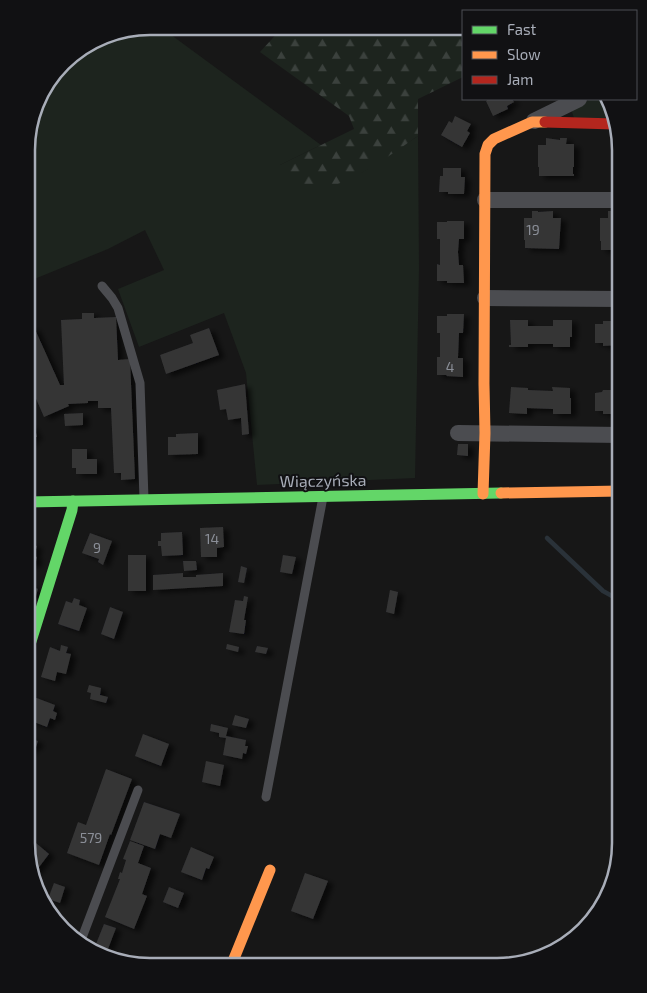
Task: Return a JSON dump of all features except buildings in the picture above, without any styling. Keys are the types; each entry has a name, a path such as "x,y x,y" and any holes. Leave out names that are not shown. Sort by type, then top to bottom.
{"street":[{"path":"483,494 485,433 484,154 490,142 577,100"},
{"path":"532,122 609,124"},
{"path":"485,200 612,200"},
{"path":"485,298 612,299"},
{"path":"458,433 612,435"},
{"name":"Wiączyńska","path":"35,502 612,491"},
{"path":"35,626 72,510 73,501"},
{"path":"234,958 270,870"}],"lane":[{"path":"102,286 118,308 140,383 144,500"},
{"path":"266,797 323,496"},
{"path":"83,936 138,790"}],"green space":[{"path":"171,35 321,145 280,165 361,173 418,136 419,268 415,478 257,485 246,373 224,313 139,347 118,289 164,270 145,230 108,249 35,279 35,150 41,113 54,86 64,74 86,54 106,44 128,37"},
{"path":"276,35 462,35 462,77 418,99 418,136 381,161 337,185 323,188 312,187 298,181 280,165 354,129 349,116 260,52"},
{"path":"589,100 600,100 607,118 574,118 571,109"}],"waterway":[{"path":"547,538 603,591 612,596"}],"traffic: fast":[{"path":"35,502 501,493"},
{"path":"35,628 72,510 73,501"}],"traffic: slow":[{"path":"483,494 485,433 485,154 488,145 494,139 532,122 545,122"},
{"path":"501,493 612,491"},
{"path":"234,958 270,870"}],"traffic: jam":[{"path":"545,122 609,124"}]}
